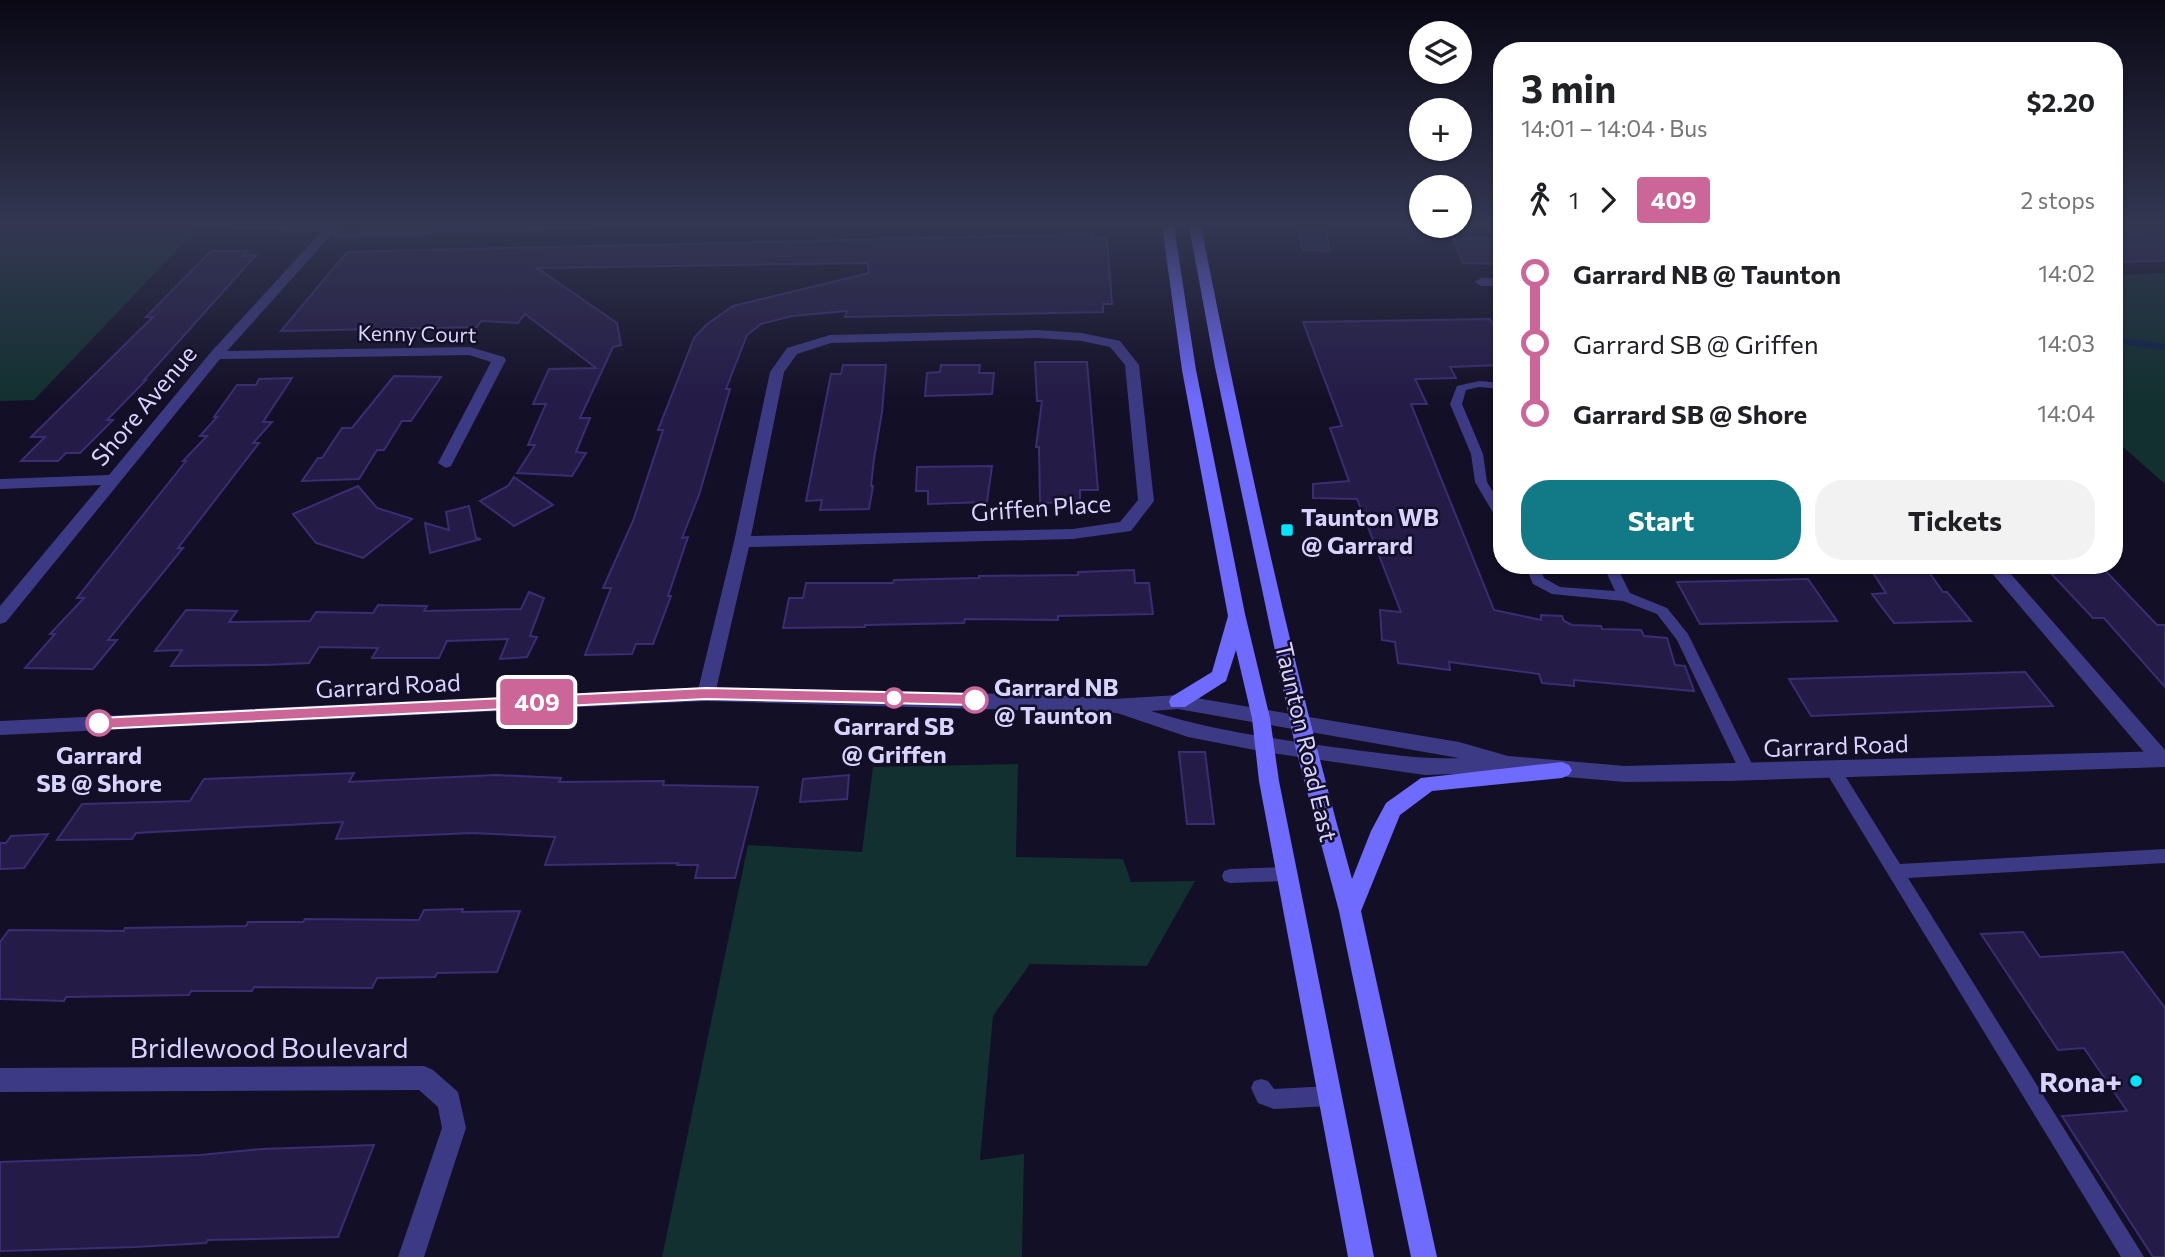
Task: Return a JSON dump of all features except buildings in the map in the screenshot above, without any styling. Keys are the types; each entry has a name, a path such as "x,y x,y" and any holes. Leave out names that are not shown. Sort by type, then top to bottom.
{"main road":[{"name":"Taunton Road East","path":"1177,285 1189,370 1236,614 1261,718 1287,874 1361,1257"},
{"name":"Taunton Road East","path":"1206,285 1306,750 1350,911 1424,1257"},
{"path":"1178,702 1220,676 1236,614"},
{"path":"1350,911 1381,831 1394,809 1428,784 1562,770"}],"street":[{"name":"Shore Avenue","path":"0,618 216,355 282,285"},
{"name":"Griffen Place","path":"706,694 742,542 777,372 792,351 830,340 1038,334 1082,337 1115,344 1132,365 1146,501 1125,527 1073,534 742,542"},
{"name":"Kenny Court","path":"216,355 470,351 499,360 446,463"},
{"path":"0,484 111,480"},
{"path":"2001,574 2163,759"},
{"name":"Garrard Road","path":"0,728 706,694 1054,702 1114,706 1178,702 1459,750 1508,764"},
{"name":"Garrard Road","path":"1114,706 1188,730 1265,745 1425,767 1508,764 1625,774 2163,759"},
{"name":"Bridlewood Boulevard","path":"0,1080 424,1078 449,1101 454,1128 411,1257"}],"lane":[{"path":"1493,385 1479,384 1461,388 1456,404 1477,454 1481,482 1493,503"},
{"path":"1535,574 1538,581 1557,591 1625,596 1662,611 1683,638 1748,772"},
{"path":"1614,574 1625,596"},
{"path":"1833,769 2133,1257"},
{"path":"1898,871 2165,856"},
{"path":"1230,876 1287,874"},
{"path":"1261,1088 1265,1096 1274,1099 1330,1096"}],"green space":[{"path":"0,285 144,285 34,400 0,401"},
{"path":"2123,285 2165,285 2165,484 2123,447"},
{"path":"1018,764 1016,857 1123,859 1131,882 1195,881 1147,966 1030,964 993,1016 980,1160 1024,1154 1022,1257 662,1257 748,845 862,852 873,767"}],"waterway":[{"path":"2123,341 2165,347"}],"bus line":[{"name":"409","path":"99,723 706,694 975,700"}],"place":[{"name":"Taunton WB @ Garrard","path":"1287,530"},
{"name":"Garrard SB @ Griffen","path":"894,698"},
{"name":"Garrard NB @ Taunton","path":"975,700"},
{"name":"Garrard SB @ Shore","path":"99,723"},
{"name":"Rona+","path":"2136,1081"}]}
